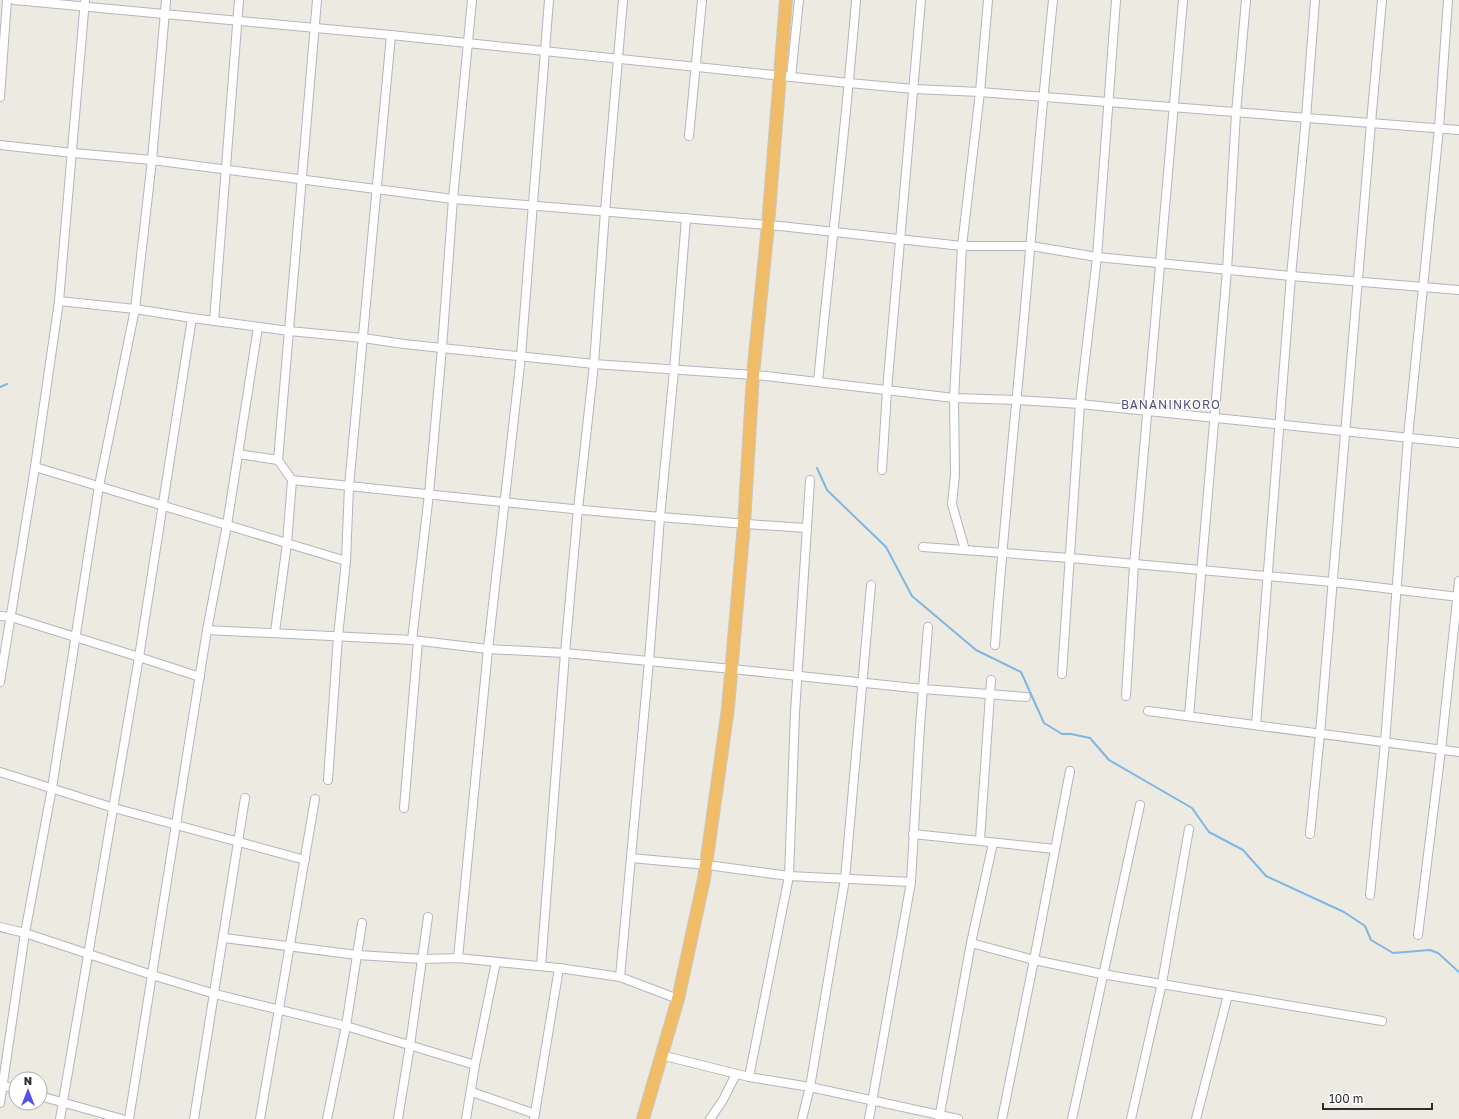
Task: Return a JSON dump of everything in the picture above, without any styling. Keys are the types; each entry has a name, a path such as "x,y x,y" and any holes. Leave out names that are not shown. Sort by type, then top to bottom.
{"highway":[{"path":"643,1119 678,999 707,865 728,708 744,524 753,375 768,225 786,76 786,0"}],"street":[{"path":"0,97 7,0"},
{"path":"14,0 85,4 166,15 391,35 914,89 980,92 1459,130"},
{"path":"0,1103 25,932 52,788 99,486 135,309 152,160 166,15 166,0"},
{"path":"214,321 238,0"},
{"path":"275,632 292,480 278,460 317,0"},
{"path":"404,808 415,640 442,348 453,199 472,0"},
{"path":"458,958 488,649 521,356 549,0"},
{"path":"541,966 564,654 594,364 623,0"},
{"path":"690,136 702,0"},
{"path":"786,76 799,0"},
{"path":"818,382 832,232 849,83 856,0"},
{"path":"882,470 887,390 921,0"},
{"path":"964,550 952,504 955,475 954,398 962,246 980,92 988,0"},
{"path":"995,645 1043,97 1053,0"},
{"path":"1062,674 1080,404 1097,257 1116,0"},
{"path":"1126,696 1134,565 1183,0"},
{"path":"1189,716 1226,270 1236,112 1246,0"},
{"path":"1256,725 1291,276 1306,118 1315,0"},
{"path":"1310,834 1320,734 1382,0"},
{"path":"1370,895 1385,743 1408,437 1438,128 1448,0"},
{"path":"0,682 35,467 59,301 85,4"},
{"path":"328,780 338,636 346,560 350,486 391,35"},
{"path":"0,145 152,160 453,199 768,225 962,246 1031,246 1097,257 1291,276 1459,290"},
{"path":"620,977 649,661 686,218"},
{"path":"59,301 135,309 289,331 594,364 753,375 954,398 1080,404 1459,443"},
{"path":"60,1119 139,657 192,318"},
{"path":"129,1119 207,630 227,525 258,327"},
{"path":"238,454 278,460"},
{"path":"35,467 346,560"},
{"path":"292,480 578,509 806,528"},
{"path":"749,1077 788,876 797,676 810,480"},
{"path":"923,547 1070,558 1333,582 1458,596"},
{"path":"1418,935 1441,750 1459,581"},
{"path":"802,1119 810,1087 845,879 871,585"},
{"path":"0,616 11,617 200,677"},
{"path":"869,1119 911,882 928,627"},
{"path":"207,630 275,632 415,640 488,649 649,661 1026,698"},
{"path":"980,840 991,680"},
{"path":"1148,711 1459,752"},
{"path":"1002,1119 1070,771"},
{"path":"0,772 114,808 304,860"},
{"path":"194,1119 224,938 245,798"},
{"path":"260,1119 304,860 316,799"},
{"path":"1072,1119 1102,974 1140,805"},
{"path":"1132,1119 1162,983 1189,829"},
{"path":"913,834 1055,849"},
{"path":"939,1117 971,943 993,843"},
{"path":"631,858 707,865 788,876 911,882"},
{"path":"398,1119 423,959 428,917"},
{"path":"327,1119 346,1026 362,923"},
{"path":"0,927 25,932 152,975 215,994 346,1026 475,1065"},
{"path":"224,938 357,955 423,959 458,958 559,968 620,977 678,999"},
{"path":"971,943 1034,960 1102,974 1382,1021"},
{"path":"466,1119 472,1092 475,1065 496,962"},
{"path":"472,1092 534,1116 559,968"},
{"path":"1196,1119 1228,995"},
{"path":"661,1055 749,1077 810,1087 872,1100 939,1117 958,1119"},
{"path":"710,1119 723,1100 736,1074"},
{"path":"48,1098 122,1119"}],"waterway":[{"path":"0,387 7,384"},
{"path":"817,468 827,490 886,547 912,596 976,650 1021,672 1044,723 1062,734 1071,734 1090,738 1109,760 1192,808 1209,832 1243,850 1266,876 1344,912 1365,926 1371,940 1393,953 1430,950 1438,953 1459,972"}],"district":[{"name":"BANANINKORO","path":"1171,404"}]}
